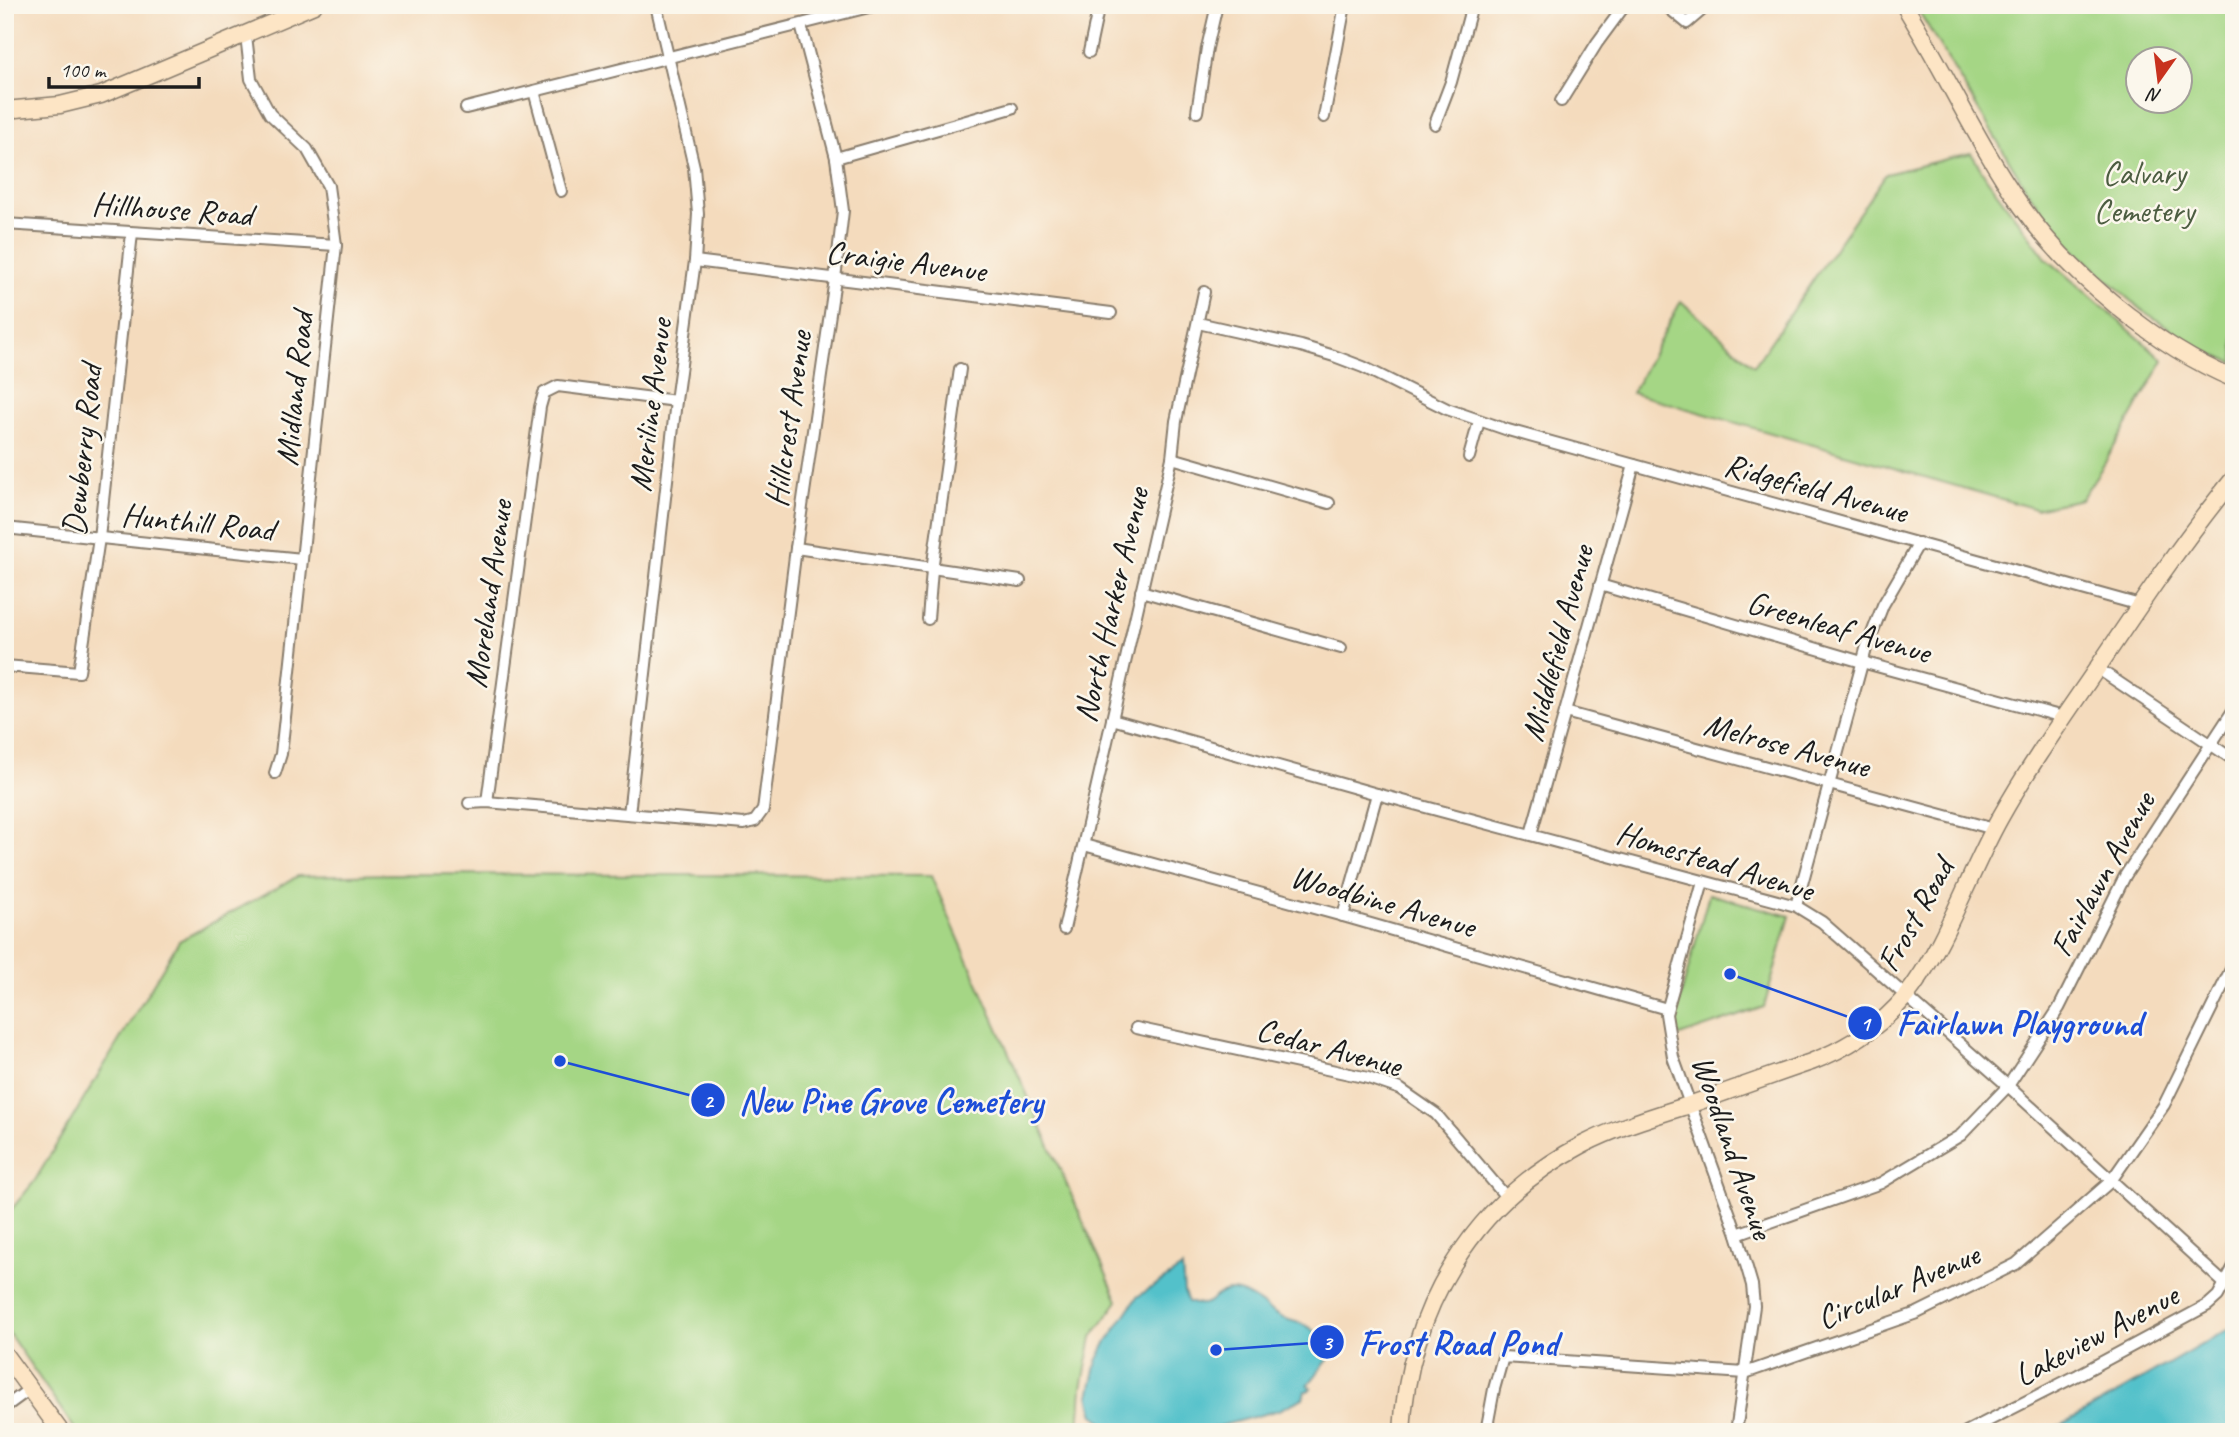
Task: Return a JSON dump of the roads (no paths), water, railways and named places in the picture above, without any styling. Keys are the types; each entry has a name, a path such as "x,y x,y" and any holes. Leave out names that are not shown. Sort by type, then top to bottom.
{"main road":[{"path":"1904,5 2008,186 2028,216 2050,241 2095,286 2151,332 2188,357 2234,379"},
{"path":"5,110 49,107 85,100 127,85 305,9"},
{"name":"Frost Road","path":"1402,1432 1412,1358 1431,1303 1454,1261 1475,1232 1507,1198 1542,1170 1584,1144 1615,1129 1841,1049 1875,1025 1905,996 1930,958 1994,829 2063,717 2182,544 2234,478"},
{"path":"5,1355 61,1432"}],"street":[{"name":"Meriline Avenue","path":"629,814 676,401 695,261 698,214 694,167 656,5"},
{"path":"466,108 877,5"},
{"path":"1090,52 1099,5"},
{"path":"1197,112 1217,5"},
{"path":"1324,117 1345,5"},
{"path":"1435,124 1451,82 1472,5"},
{"path":"1561,101 1597,43 1625,5"},
{"path":"1665,5 1687,23 1708,5"},
{"name":"Hillcrest Avenue","path":"629,814 744,824 755,821 763,810 843,211 836,158 801,25"},
{"name":"Midland Road","path":"246,35 251,79 270,114 307,149 328,186 336,246 281,754 275,773"},
{"path":"534,91 561,191"},
{"path":"836,158 1012,108"},
{"name":"Hillhouse Road","path":"5,224 336,246"},
{"name":"Dewberry Road","path":"5,666 79,672 99,538 132,233"},
{"name":"Craigie Avenue","path":"695,261 1111,313"},
{"name":"North Harker Avenue","path":"1064,929 1172,458 1176,421 1204,292"},
{"name":"Ridgefield Avenue","path":"1198,323 1335,356 1436,404 1479,421 2140,606"},
{"path":"928,619 932,570 960,369"},
{"name":"Moreland Avenue","path":"487,802 544,393 558,386 676,401"},
{"path":"1469,457 1479,421"},
{"path":"1172,458 1329,503"},
{"name":"Middlefield Avenue","path":"1531,834 1634,465"},
{"name":"Hunthill Road","path":"5,528 302,559"},
{"path":"1796,906 1862,662 1882,605 1919,543"},
{"path":"796,548 1020,581"},
{"name":"Greenleaf Avenue","path":"1600,585 1862,662 2063,717"},
{"path":"1141,592 1341,648"},
{"path":"2097,668 2234,760"},
{"name":"Fairlawn Avenue","path":"1737,1234 1881,1183 1961,1135 2008,1086 2059,1008 2125,876 2234,709"},
{"name":"Melrose Avenue","path":"1565,712 1994,829"},
{"name":"Homestead Avenue","path":"1111,719 1377,794 1796,906 1822,922 2008,1086 2225,1284"},
{"path":"1343,916 1377,794"},
{"path":"468,803 487,802 629,814"},
{"name":"Woodbine Avenue","path":"1084,845 1667,1009"},
{"name":"Woodland Avenue","path":"1703,882 1667,1009 1666,1023 1673,1057 1737,1234 1752,1285 1754,1306 1736,1432"},
{"name":"Circular Avenue","path":"1486,1432 1503,1357 1745,1373 1917,1313 2016,1264 2111,1181 2164,1105 2234,963"},
{"name":"Cedar Avenue","path":"1136,1028 1368,1078 1400,1089 1436,1114 1507,1198"},
{"name":"Lakeview Avenue","path":"1966,1432 2208,1305 2218,1296 2234,1266"},
{"path":"5,1407 31,1388"}],"water":[{"path":"1182,1268 1184,1292 1188,1302 1204,1304 1229,1291 1244,1294 1281,1317 1316,1332 1327,1346 1335,1351 1308,1385 1311,1388 1305,1391 1303,1398 1279,1410 1198,1432 1110,1432 1106,1424 1094,1415 1089,1396 1097,1361 1137,1297"},
{"path":"2234,1326 2234,1432 2047,1432 2069,1421"}],"place":[{"name":"Fairlawn Playground","path":"1730,974"},
{"name":"New Pine Grove Cemetery","path":"560,1061"},
{"name":"Frost Road Pond","path":"1216,1350"}],"park label":[{"name":"Calvary Cemetery","path":"2144,192"}]}
